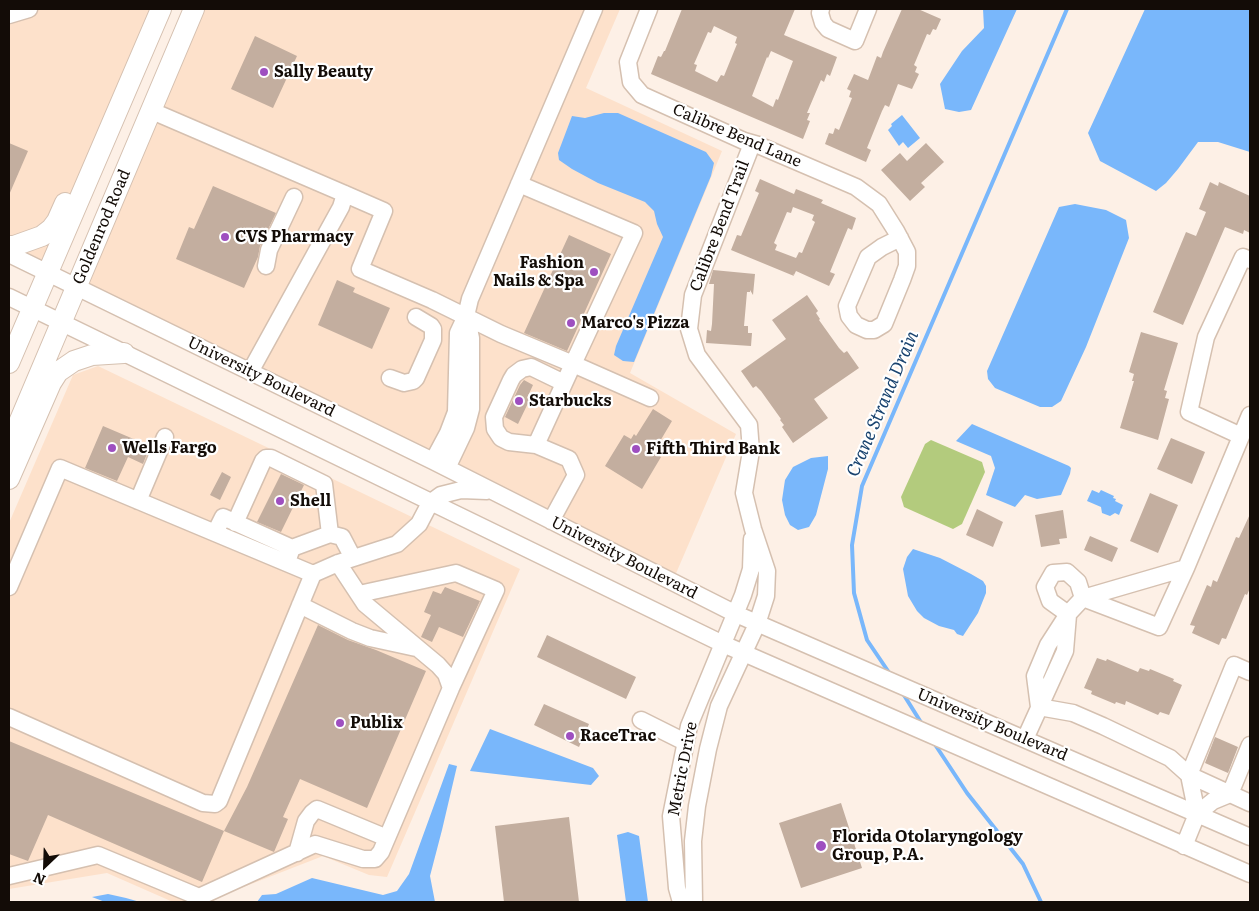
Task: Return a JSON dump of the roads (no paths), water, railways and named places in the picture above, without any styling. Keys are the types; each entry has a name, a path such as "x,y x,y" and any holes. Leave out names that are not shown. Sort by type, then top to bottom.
{"main road":[{"name":"Goldenrod Road","path":"9,363 161,9"},
{"name":"Goldenrod Road","path":"9,446 194,9"},
{"path":"9,246 42,236 51,229 90,152 115,118"},
{"path":"9,479 51,383 58,372 74,360 92,355 124,352"}],"street":[{"path":"9,15 28,9"},
{"path":"440,465 466,428 471,409 471,338 466,316 470,299 594,9"},
{"name":"Calibre Bend Lane","path":"649,9 628,62 631,82 642,95 744,142 856,187 879,204 900,238 907,252 907,266 884,324 874,330 867,330 856,325 849,316 848,306 868,257 900,238"},
{"path":"821,9 823,23 828,30 855,41 868,9"},
{"path":"152,111 384,211 360,270 432,300 650,398"},
{"name":"Calibre Bend Trail","path":"752,144 693,295 689,329 697,355 749,425 751,451 744,492 753,529 767,571 766,596 757,624"},
{"path":"519,184 634,233 536,445"},
{"path":"250,372 340,207 345,194"},
{"path":"266,266 269,250 294,197"},
{"name":"University Boulevard","path":"9,254 440,465 757,624 1250,836"},
{"path":"1241,436 1190,412 1206,337 1243,257 1250,260"},
{"name":"University Boulevard","path":"9,297 723,644 1250,874"},
{"path":"390,378 404,383 413,381 433,340 434,335 431,326 416,317"},
{"path":"551,521 576,475 570,460 536,445 505,441 495,429 494,417 511,380 522,369 531,367 564,383"},
{"path":"1083,598 1159,626 1186,568 1250,415"},
{"path":"138,501 165,437"},
{"path":"236,523 263,461 266,458 271,458 324,484 330,534"},
{"path":"9,587 60,468 215,533 289,555 330,534 342,537 345,560 365,604 438,665 446,674 452,688"},
{"path":"9,717 203,803 214,804 219,801 313,574 345,560 397,544 419,524 430,503 441,495 462,490 492,491"},
{"path":"215,533 223,517 289,555 313,574"},
{"name":"Calibre Bend Trail","path":"736,614 751,569 753,529"},
{"path":"1025,739 1065,651 1068,614 1083,598 1186,568"},
{"path":"1068,614 1050,601 1045,587 1053,573 1067,572 1078,582 1083,598"},
{"path":"9,876 98,855 200,897 315,844 363,859 375,859 381,852 496,590 456,573 359,594"},
{"path":"300,605 370,638 419,648"},
{"name":"Metric Drive","path":"681,902 677,888 671,816 688,726 736,614"},
{"name":"Metric Drive","path":"694,902 693,841 708,749 719,706 757,624"},
{"path":"1197,814 1189,775 1234,665 1250,672"},
{"path":"1038,707 1073,712 1170,758 1189,775 1250,803"},
{"path":"641,720 686,742"},
{"path":"1184,846 1197,814 1213,801 1230,794 1250,745"},
{"path":"298,853 306,821 317,809 387,838"},
{"path":"671,816 696,817"}],"water":[{"path":"983,9 1017,9 971,110 959,112 945,109 940,84 962,51 984,28"},
{"path":"1145,9 1250,9 1250,152 1218,142 1198,142 1166,183 1156,191 1100,161 1088,133"},
{"path":"604,113 618,113 706,152 714,163 711,176 634,362 623,361 614,355 616,346 663,237 654,211 645,202 598,183 572,169 559,160 558,153 572,116 585,118"},
{"path":"902,115 920,138 908,148 903,142 899,146 888,130 892,126 891,124"},
{"path":"1075,204 1106,210 1126,220 1129,238 1086,347 1061,401 1052,407 1040,407 995,388 988,379 987,371 1059,207"},
{"path":"972,424 1069,466 1071,468 1070,474 1061,495 1037,499 1025,495 1015,507 986,495 995,468 991,456 956,441"},
{"path":"828,456 828,469 816,515 809,527 798,530 790,525 785,515 782,500 785,480 793,467 811,458"},
{"path":"1092,490 1099,493 1101,490 1114,496 1115,501 1123,505 1119,515 1115,513 1110,516 1102,513 1101,507 1087,501"},
{"path":"913,549 940,558 983,581 986,586 986,593 978,613 963,636 957,634 954,630 939,626 924,618 917,611 908,596 903,569 907,557"},
{"path":"490,729 593,768 599,776 591,785 470,771"},
{"path":"449,764 457,766 430,876 435,902 257,902 262,895 276,894 312,878 383,895 397,891 409,874"},
{"path":"628,832 639,836 648,902 626,902 617,835"},
{"path":"108,894 140,902 105,902 92,897"}],"waterway":[{"name":"Crane Strand Drain","path":"890,674 867,640 854,593 852,545 862,486 1067,9"},
{"name":"Crane Strand Drain","path":"902,692 922,724"},
{"name":"Crane Strand Drain","path":"934,743 967,793 1023,864 1041,902"}],"place":[{"name":"Sally Beauty","path":"264,72"},
{"name":"CVS Pharmacy","path":"225,237"},
{"name":"Fashion Nails & Spa","path":"594,272"},
{"name":"Marco's Pizza","path":"571,323"},
{"name":"Starbucks","path":"519,401"},
{"name":"Wells Fargo","path":"112,448"},
{"name":"Fifth Third Bank","path":"636,449"},
{"name":"Shell","path":"280,501"},
{"name":"Publix","path":"340,723"},
{"name":"RaceTrac","path":"570,736"},
{"name":"Florida Otolaryngology Group, P.A.","path":"821,846"}]}
